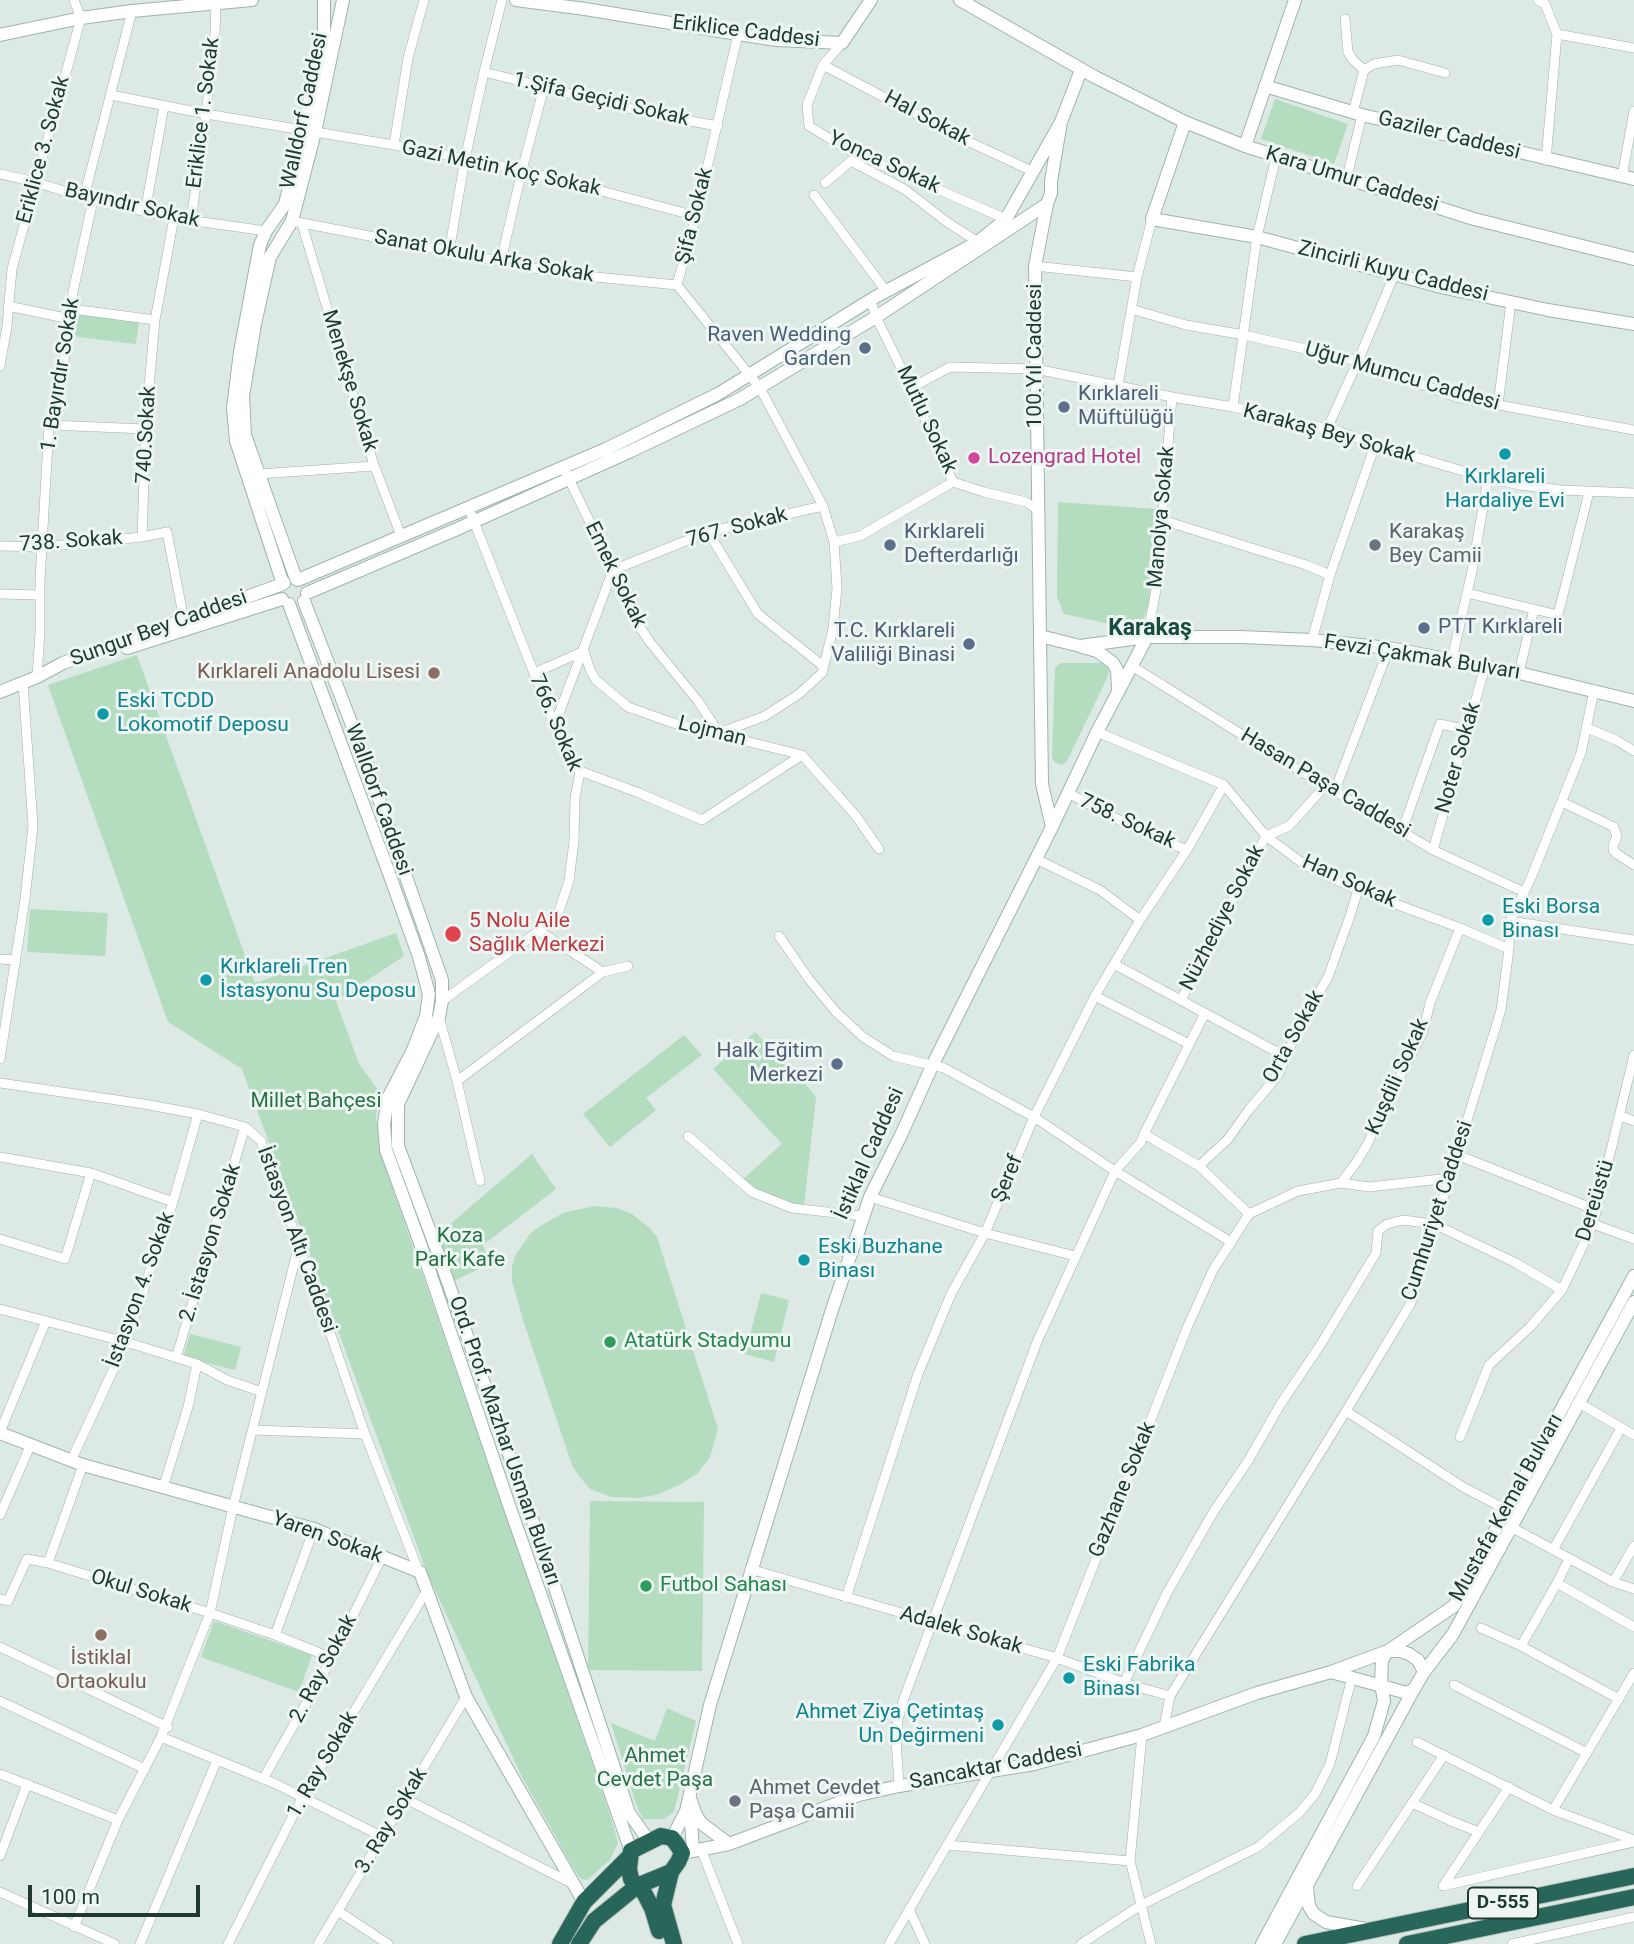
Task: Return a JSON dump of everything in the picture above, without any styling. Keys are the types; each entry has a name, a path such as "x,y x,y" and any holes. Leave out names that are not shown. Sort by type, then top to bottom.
{"highway":[{"path":"560,1944 584,1902 631,1854 649,1841 661,1836 672,1838 678,1846 692,1851"},
{"path":"674,1944 663,1905 671,1872 678,1862 692,1851"},
{"path":"631,1854 631,1879 652,1908 663,1944"},
{"path":"579,1944 594,1921 623,1898 636,1895 671,1872"},
{"name":"D-555","path":"1372,1930 1634,1876"},
{"name":"D-555","path":"1407,1944 1634,1897"},
{"path":"1305,1944 1372,1930"}],"street":[{"path":"74,0 81,18"},
{"path":"0,35 81,18 252,0"},
{"name":"Walldorf Caddesi","path":"290,582 245,435 243,396 270,257 297,223 324,33 324,0"},
{"name":"Walldorf Caddesi","path":"290,582 236,441 233,408 240,352 260,245 266,231 285,204 309,131 343,0"},
{"path":"394,145 408,58 424,0"},
{"path":"449,252 465,159 502,0"},
{"name":"Eriklice Caddesi","path":"516,0 777,40 842,43 871,0"},
{"name":"Kara Umur Caddesi","path":"960,0 1081,70 1185,122 1245,146 1474,219 1634,259"},
{"path":"1245,146 1295,0"},
{"path":"1538,0 1545,4 1557,34 1546,160"},
{"name":"Eriklice 1. Sokak","path":"191,221 206,114 217,2"},
{"name":"1. Bayırdır Sokak","path":"37,677 49,425 63,367 88,198 132,11"},
{"name":"Eriklice 3. Sokak","path":"0,366 12,269 81,18"},
{"path":"1345,19 1349,52 1364,70"},
{"name":"Şifa Sokak","path":"738,34 718,126 677,285 749,376"},
{"path":"1557,34 1634,48"},
{"name":"Yonca Sokak","path":"842,43 823,65 807,106 809,126 852,152 1006,219"},
{"path":"1364,70 1374,64 1398,60 1445,73"},
{"name":"Hal Sokak","path":"823,65 965,140 1032,171"},
{"name":"100.Yıl Caddesi","path":"1032,171 1061,122 1081,70"},
{"path":"1348,177 1364,70"},
{"name":"1.Şifa Geçidi Sokak","path":"484,72 656,115 718,126"},
{"name":"Gaziler Caddesi","path":"1265,86 1358,114 1628,178"},
{"path":"501,261 544,87"},
{"name":"Gazi Metin Koç Sokak","path":"111,95 522,170 696,216"},
{"path":"145,212 164,106"},
{"path":"1628,178 1634,111"},
{"name":"100.Yıl Caddesi","path":"1052,827 1042,784 1038,510 1041,370 1035,266 1051,193 1061,122"},
{"path":"1118,385 1137,277 1152,219 1185,122"},
{"name":"Karakaş Bey Sokak","path":"1276,157 1257,237 1233,407 1327,429 1488,478 1520,485 1589,492 1634,493"},
{"path":"825,183 851,161 904,189 978,242"},
{"path":"1032,171 1051,181"},
{"name":"Sungur Bey Caddesi","path":"305,597 475,521 566,474 606,449 718,394 886,291 978,242 1006,219 1032,171"},
{"name":"Bayındır Sokak","path":"0,174 145,212 266,231"},
{"path":"814,195 886,291"},
{"name":"Sungur Bey Caddesi","path":"0,692 63,663 290,582 469,509 640,447 760,388 876,317 1047,204"},
{"name":"740.Sokak","path":"142,537 146,429 155,320 174,218"},
{"name":"Zincirli Kuyu Caddesi","path":"1152,219 1257,237 1441,287 1634,324"},
{"path":"1020,221 1040,244"},
{"name":"Sanat Okulu Arka Sokak","path":"297,223 565,275 677,285"},
{"name":"Menekşe Sokak","path":"297,223 374,466 401,536"},
{"path":"1035,266 1137,277"},
{"path":"0,268 12,269"},
{"path":"1327,429 1395,273"},
{"path":"871,301 876,317"},
{"path":"1498,405 1511,302"},
{"path":"8,306 70,319"},
{"path":"72,309 155,320"},
{"name":"Uğur Mumcu Caddesi","path":"1131,309 1186,326 1244,335 1358,361 1456,397 1634,430"},
{"name":"Mutlu Sokak","path":"876,317 953,482 1026,502 1038,510"},
{"path":"911,388 950,367 1041,370 1233,407"},
{"path":"719,733 765,716 799,694 822,673 833,629 837,588 834,542 823,506 760,388 749,376"},
{"name":"Manolya Sokak","path":"1147,637 1156,590 1172,397"},
{"path":"49,425 146,429"},
{"path":"1312,640 1330,575 1375,445"},
{"path":"259,474 374,466"},
{"name":"Emek Sokak","path":"566,474 641,630 698,701 719,733"},
{"path":"1452,659 1488,478"},
{"path":"834,542 860,536 953,482"},
{"path":"1467,593 1558,615 1589,492"},
{"name":"767. Sokak","path":"613,570 708,532 823,506"},
{"path":"469,509 475,521"},
{"path":"1162,520 1330,575"},
{"name":"766. Sokak","path":"442,1001 538,931 559,911 569,881 575,798 580,771 569,760 475,521"},
{"path":"142,537 167,532 184,620"},
{"path":"708,532 758,614 824,666"},
{"name":"738. Sokak","path":"0,546 43,547 142,537"},
{"path":"555,724 613,570"},
{"path":"290,582 305,585 305,597 297,605 285,602 281,592 290,582"},
{"path":"0,594 40,595"},
{"name":"Walldorf Caddesi","path":"305,597 365,756 442,980 442,1001"},
{"name":"Walldorf Caddesi","path":"285,602 386,864 419,957 429,994 426,1016 413,1050 388,1098 384,1124 386,1150 414,1229"},
{"name":"Sungur Bey Caddesi","path":"37,677 285,602"},
{"path":"1519,673 1534,609"},
{"name":"Fevzi Çakmak Bulvarı","path":"1040,636 1097,652 1113,663 1117,670 1118,693"},
{"name":"Fevzi Çakmak Bulvarı","path":"1080,646 1147,637 1312,640 1389,648 1452,659 1634,701"},
{"name":"İstiklal Caddesi","path":"690,1798 710,1705 750,1569 870,1197 1097,732 1147,637"},
{"path":"1335,790 1389,648"},
{"path":"534,673 584,651"},
{"name":"Lojman","path":"584,651 596,680 628,707 673,723 802,755"},
{"name":"Hasan Paşa Caddesi","path":"1132,666 1433,850 1524,892"},
{"name":"Noter Sokak","path":"1433,850 1485,667"},
{"path":"0,1059 33,826 23,683"},
{"name":"Cumhuriyet Caddesi","path":"1164,1727 1170,1696 1346,1412 1410,1303 1501,1010 1510,921 1581,753 1594,691"},
{"path":"1402,831 1440,724 1468,730"},
{"path":"1587,728 1634,751"},
{"name":"Han Sokak","path":"1097,732 1224,785 1266,836 1306,866 1358,890 1509,949"},
{"path":"580,771 702,820 802,755 856,816 879,849"},
{"name":"Şeref","path":"846,1598 918,1374 951,1294 985,1233 1034,1117 1095,996 1140,920 1187,850 1224,785"},
{"path":"1266,836 1289,826 1325,785"},
{"name":"758. Sokak","path":"1068,793 1138,830 1187,850"},
{"path":"1562,802 1615,827 1618,836 1613,850 1634,864"},
{"name":"Nüzhediye Sokak","path":"1181,1000 1266,836"},
{"path":"1036,859 1100,890 1140,920"},
{"name":"Orta Sokak","path":"1199,1166 1228,1139 1278,1075 1298,1029 1328,977 1358,890"},
{"path":"1510,921 1634,940"},
{"name":"Kuşdili Sokak","path":"1341,1183 1368,1143 1423,1032 1430,1003 1461,928"},
{"path":"538,931 603,972"},
{"path":"779,936 836,1012 863,1037 893,1056 944,1068 1034,1117 1115,1171 1231,1242"},
{"path":"0,959 16,960"},
{"path":"1114,964 1286,1057"},
{"path":"457,1081 603,972 628,966"},
{"path":"1095,996 1189,1044"},
{"name":"Ord. Prof. Mazhar Usman Bulvarı","path":"442,1001 439,1017 398,1104 398,1146 537,1533 629,1813 649,1841"},
{"name":"Nüzhediye Sokak","path":"899,1786 896,1739 898,1720 1037,1342 1115,1171 1141,1142 1205,1013"},
{"path":"439,1017 480,1181"},
{"name":"Dereüstü","path":"1460,1437 1489,1365 1530,1327 1562,1290 1593,1224 1634,1055"},
{"name":"İstasyon Altı Caddesi","path":"0,1083 198,1114 245,1127 261,1141 365,1434 466,1697 584,1902"},
{"name":"İstasyon 4. Sokak","path":"77,1463 126,1342 173,1202 198,1114"},
{"path":"1620,1116 1634,1121"},
{"name":"2. İstasyon Sokak","path":"176,1358 245,1127"},
{"path":"1144,1134 1199,1166 1249,1214 1298,1191 1341,1183 1369,1187 1450,1178"},
{"path":"688,1136 752,1192 792,1208 863,1216"},
{"path":"1455,1154 1596,1210"},
{"path":"0,1157 91,1173 173,1202"},
{"path":"0,1239 65,1259 91,1173"},
{"path":"870,1197 985,1233 1075,1256"},
{"name":"Gazhane Sokak","path":"889,1944 1056,1658 1187,1328 1213,1270 1249,1214"},
{"path":"1124,1683 1167,1593 1214,1511 1248,1461 1376,1253 1378,1231 1387,1224 1403,1220 1434,1224 1514,1262 1562,1290"},
{"path":"1593,1224 1634,1239"},
{"name":"Ord. Prof. Mazhar Usman Bulvarı","path":"414,1229 631,1854"},
{"path":"74,1927 118,1820 167,1726 210,1614 233,1507 299,1244"},
{"name":"Mustafa Kemal Bulvarı","path":"1331,1672 1388,1651 1454,1606 1634,1276"},
{"name":"Mustafa Kemal Bulvarı","path":"1275,1944 1414,1689 1453,1634 1634,1302"},
{"path":"0,1309 197,1364 227,1380 262,1392"},
{"path":"0,1433 46,1321"},
{"path":"163,1488 188,1407 197,1364"},
{"path":"1579,1403 1634,1435"},
{"path":"1346,1412 1463,1487 1507,1510"},
{"path":"1553,1550 1621,1428"},
{"path":"253,1430 365,1434"},
{"name":"Yaren Sokak","path":"0,1433 77,1463 314,1529 419,1573"},
{"path":"0,1516 31,1444"},
{"path":"0,1599 8,1601 27,1559 48,1563 77,1463"},
{"path":"1511,1527 1613,1582 1634,1589"},
{"path":"275,1635 314,1529"},
{"path":"1613,1582 1634,1546"},
{"name":"2. Ray Sokak","path":"263,1779 332,1658 382,1557"},
{"path":"1521,1646 1569,1559"},
{"name":"Okul Sokak","path":"48,1563 275,1635 332,1658"},
{"name":"Adalek Sokak","path":"750,1569 1056,1658 1124,1683 1170,1696"},
{"path":"1557,1583 1634,1627"},
{"name":"1. Ray Sokak","path":"228,1944 302,1798 427,1590"},
{"path":"1481,1628 1521,1646 1619,1699"},
{"path":"0,1647 167,1726"},
{"path":"1262,1944 1374,1736 1384,1701 1381,1684 1382,1660 1388,1651 1400,1651 1418,1660 1424,1672"},
{"path":"1331,1672 1407,1693 1414,1689"},
{"name":"Sancaktar Caddesi","path":"692,1851 729,1844 859,1796 899,1786 1034,1764 1142,1735 1257,1693 1331,1672"},
{"path":"1553,1810 1634,1673"},
{"path":"1081,1944 1141,1905 1258,1847 1299,1812 1315,1794 1330,1765 1352,1677"},
{"path":"1454,1685 1587,1753"},
{"name":"3. Ray Sokak","path":"318,1944 466,1697"},
{"path":"0,1701 145,1769"},
{"path":"1142,1735 1130,1861 1151,1944"},
{"path":"161,1737 263,1779 383,1837"},
{"path":"1417,1742 1553,1810 1634,1841"},
{"path":"1357,1886 1444,1755"},
{"path":"140,1944 218,1760"},
{"path":"0,1774 118,1820"},
{"path":"0,1856 27,1784"},
{"path":"1508,1787 1443,1886 1634,1841"},
{"path":"672,1838 690,1798"},
{"path":"690,1798 701,1823 729,1844"},
{"path":"690,1798 692,1851 738,1944"},
{"path":"406,1799 576,1886"},
{"path":"1412,1803 1479,1832"},
{"path":"947,1845 1130,1861"},
{"path":"1308,1884 1309,1906 1314,1914 1325,1922 1372,1930"},
{"path":"0,1892 109,1943"},
{"path":"909,1909 925,1944"},
{"path":"338,1911 388,1944"},
{"path":"1517,1944 1540,1941 1634,1917"}],"green space":[{"path":"1275,99 1348,124 1334,164 1261,139"},
{"path":"75,312 139,320 136,344 72,336"},
{"path":"1058,502 1155,509 1149,603 1142,624 1128,628 1064,614 1057,597"},
{"name":"Millet Bahçesi","path":"137,655 255,983 396,933 404,956 336,1001 359,1064 379,1091 376,1117 381,1155 610,1814 618,1843 610,1860 587,1880 581,1879 575,1871 522,1777 427,1573 242,1069 168,1022 48,685"},
{"path":"1061,663 1104,663 1109,668 1108,676 1067,761 1062,765 1052,757 1055,667"},
{"path":"30,909 108,913 105,956 27,952"},
{"path":"755,1032 816,1097 804,1205 784,1201 760,1191 743,1179 782,1144 713,1069"},
{"path":"684,1035 702,1055 646,1098 656,1110 610,1147 583,1114"},
{"name":"Koza Park Kafe","path":"532,1154 556,1189 483,1245 490,1264 449,1283 432,1237"},
{"name":"Atatürk Stadyumu","path":"594,1206 616,1208 632,1214 657,1237 718,1429 710,1457 698,1473 656,1495 638,1498 611,1497 590,1489 579,1476 572,1465 512,1281 515,1256 530,1234 563,1213"},
{"path":"761,1293 789,1300 774,1362 745,1354"},
{"path":"190,1334 241,1347 235,1370 183,1357"},
{"name":"Futbol Sahası","path":"590,1501 704,1502 702,1671 588,1670"},
{"path":"214,1621 312,1655 299,1692 201,1657"},
{"name":"Ahmet Cevdet Paşa","path":"667,1708 696,1721 674,1812 664,1819 643,1819 611,1723 655,1741"}],"place":[{"name":"Raven Wedding Garden","path":"865,348"},
{"name":"Kırklareli Müftülüğü","path":"1064,407"},
{"name":"Kırklareli Hardaliye Evi","path":"1505,454"},
{"name":"Lozengrad Hotel","path":"974,458"},
{"name":"Kırklareli Defterdarlığı","path":"890,545"},
{"name":"Karakaş Bey Camii","path":"1375,545"},
{"name":"PTT Kırklareli","path":"1424,628"},
{"name":"T.C. Kırklareli Valiliği Binasi","path":"969,644"},
{"name":"Kırklareli Anadolu Lisesi","path":"434,673"},
{"name":"Eski TCDD Lokomotif Deposu","path":"103,714"},
{"name":"Eski Borsa Binası","path":"1488,920"},
{"name":"5 Nolu Aile Sağlık Merkezi","path":"453,934"},
{"name":"Kırklareli Tren İstasyonu Su Deposu","path":"206,980"},
{"name":"Halk Eğitim Merkezi","path":"837,1064"},
{"name":"Eski Buzhane Binası","path":"804,1260"},
{"name":"Atatürk Stadyumu","path":"610,1342"},
{"name":"Futbol Sahası","path":"646,1586"},
{"name":"İstiklal Ortaokulu","path":"101,1635"},
{"name":"Eski Fabrika Binası","path":"1069,1678"},
{"name":"Ahmet Ziya Çetintaş Un Değirmeni","path":"998,1725"},
{"name":"Ahmet Cevdet Paşa Camii","path":"735,1801"}],"district":[{"name":"Karakaş","path":"1150,629"}]}
